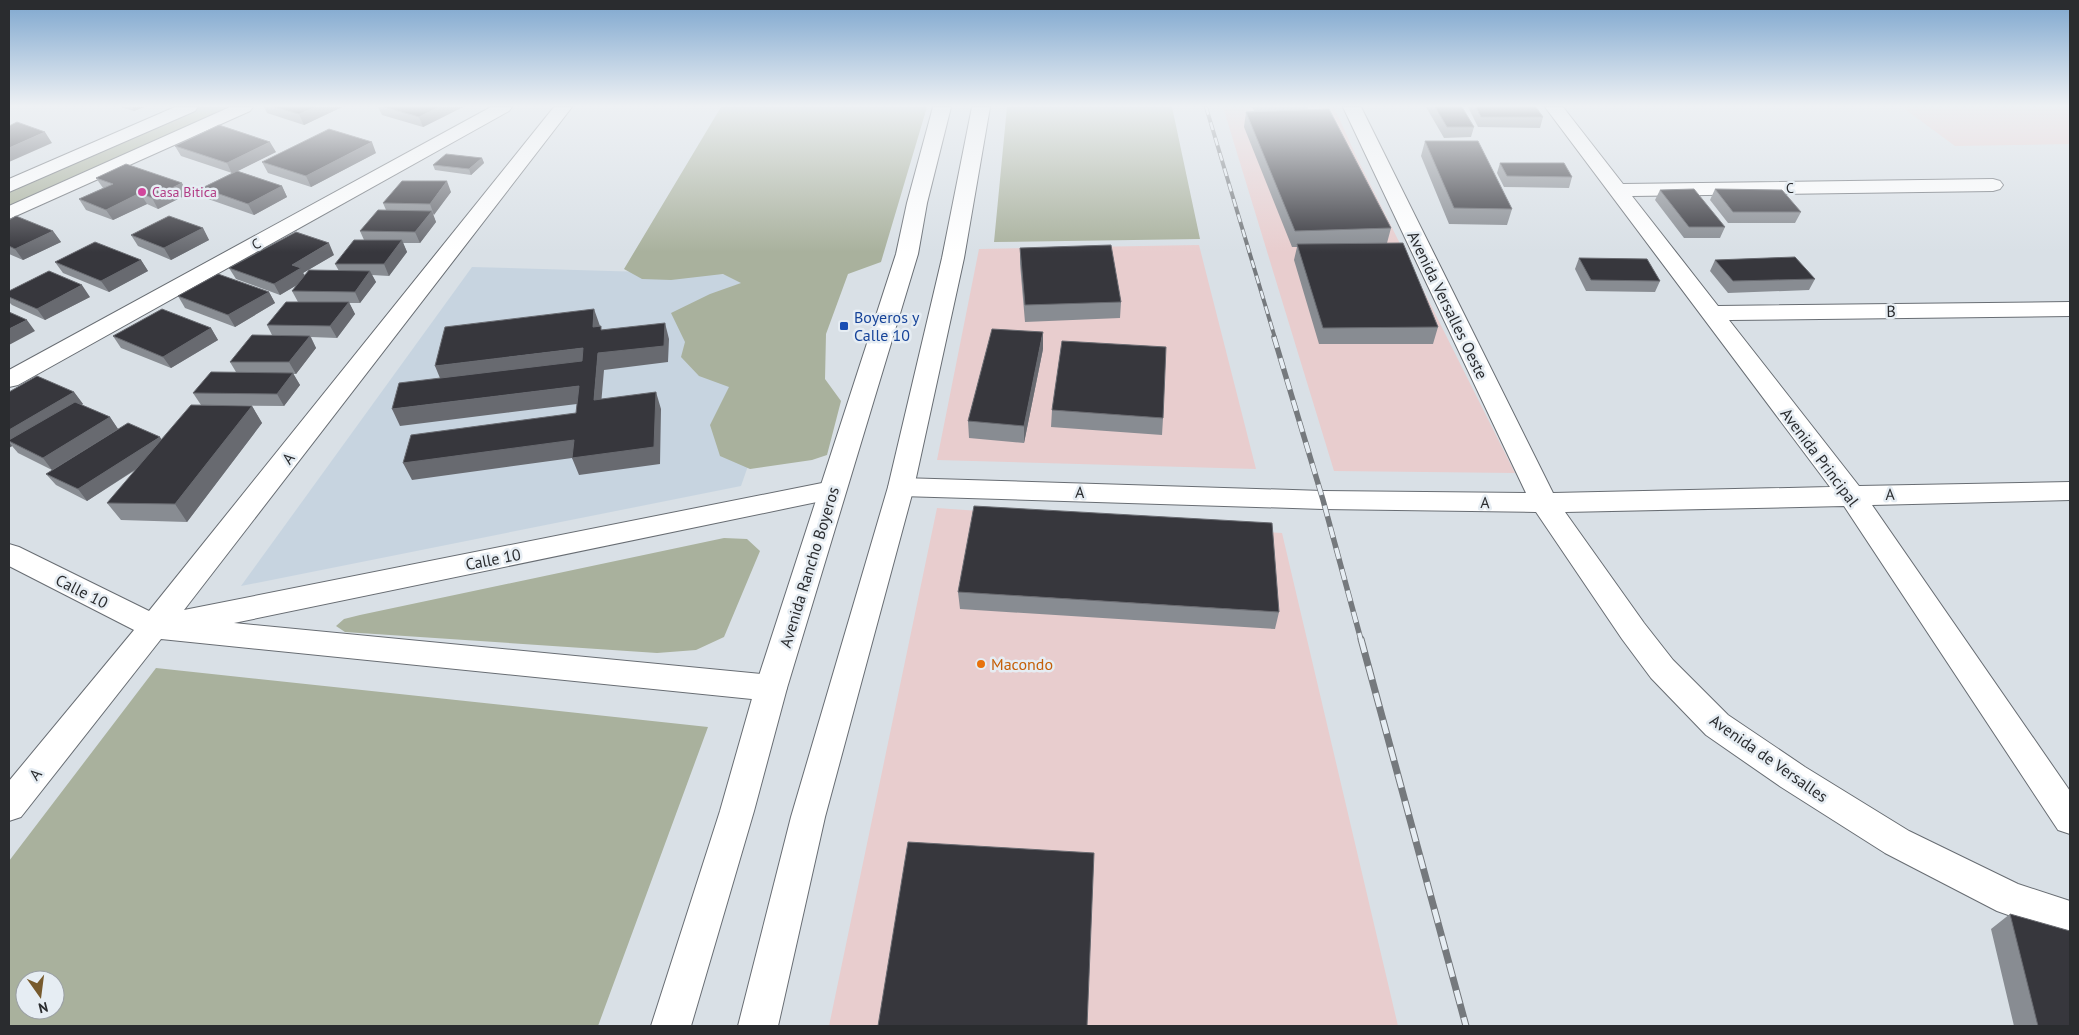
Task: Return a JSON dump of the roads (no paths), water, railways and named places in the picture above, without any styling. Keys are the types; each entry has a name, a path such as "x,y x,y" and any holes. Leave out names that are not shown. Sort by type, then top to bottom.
{"main road":[{"path":"9,186 79,155"},
{"path":"9,213 137,155"},
{"name":"C","path":"9,380 416,155"},
{"name":"A","path":"9,806 154,628 525,155"},
{"name":"Avenida Rancho Boyeros","path":"671,1026 737,811 771,688 907,254 930,155"},
{"path":"758,1026 808,817 900,486 954,258 972,155"},
{"name":"Avenida Versalles Oeste","path":"1375,155 1544,502"},
{"name":"Avenida Principal","path":"1591,155 1850,494 2070,819"},
{"name":"C","path":"1618,190 1993,185"},
{"name":"B","path":"1712,314 2070,309"},
{"name":"A","path":"900,486 1323,500 1544,502 1850,494 2070,491"},
{"name":"Calle 10","path":"154,628 832,490"},
{"name":"Avenida de Versalles","path":"1544,502 1633,631 1662,669 1717,725 1793,777 1897,842 2010,898 2070,919"},
{"name":"Calle 10","path":"9,554 154,628 771,688"}],"railway":[{"path":"1220,155 1275,338"},
{"path":"1274,337 1323,500 1361,640"},
{"path":"1361,639 1466,1026"}],"place":[{"name":"Casa Bitica","path":"142,192"},
{"name":"Boyeros y Calle 10","path":"844,326"},
{"name":"Macondo","path":"981,664"}]}
